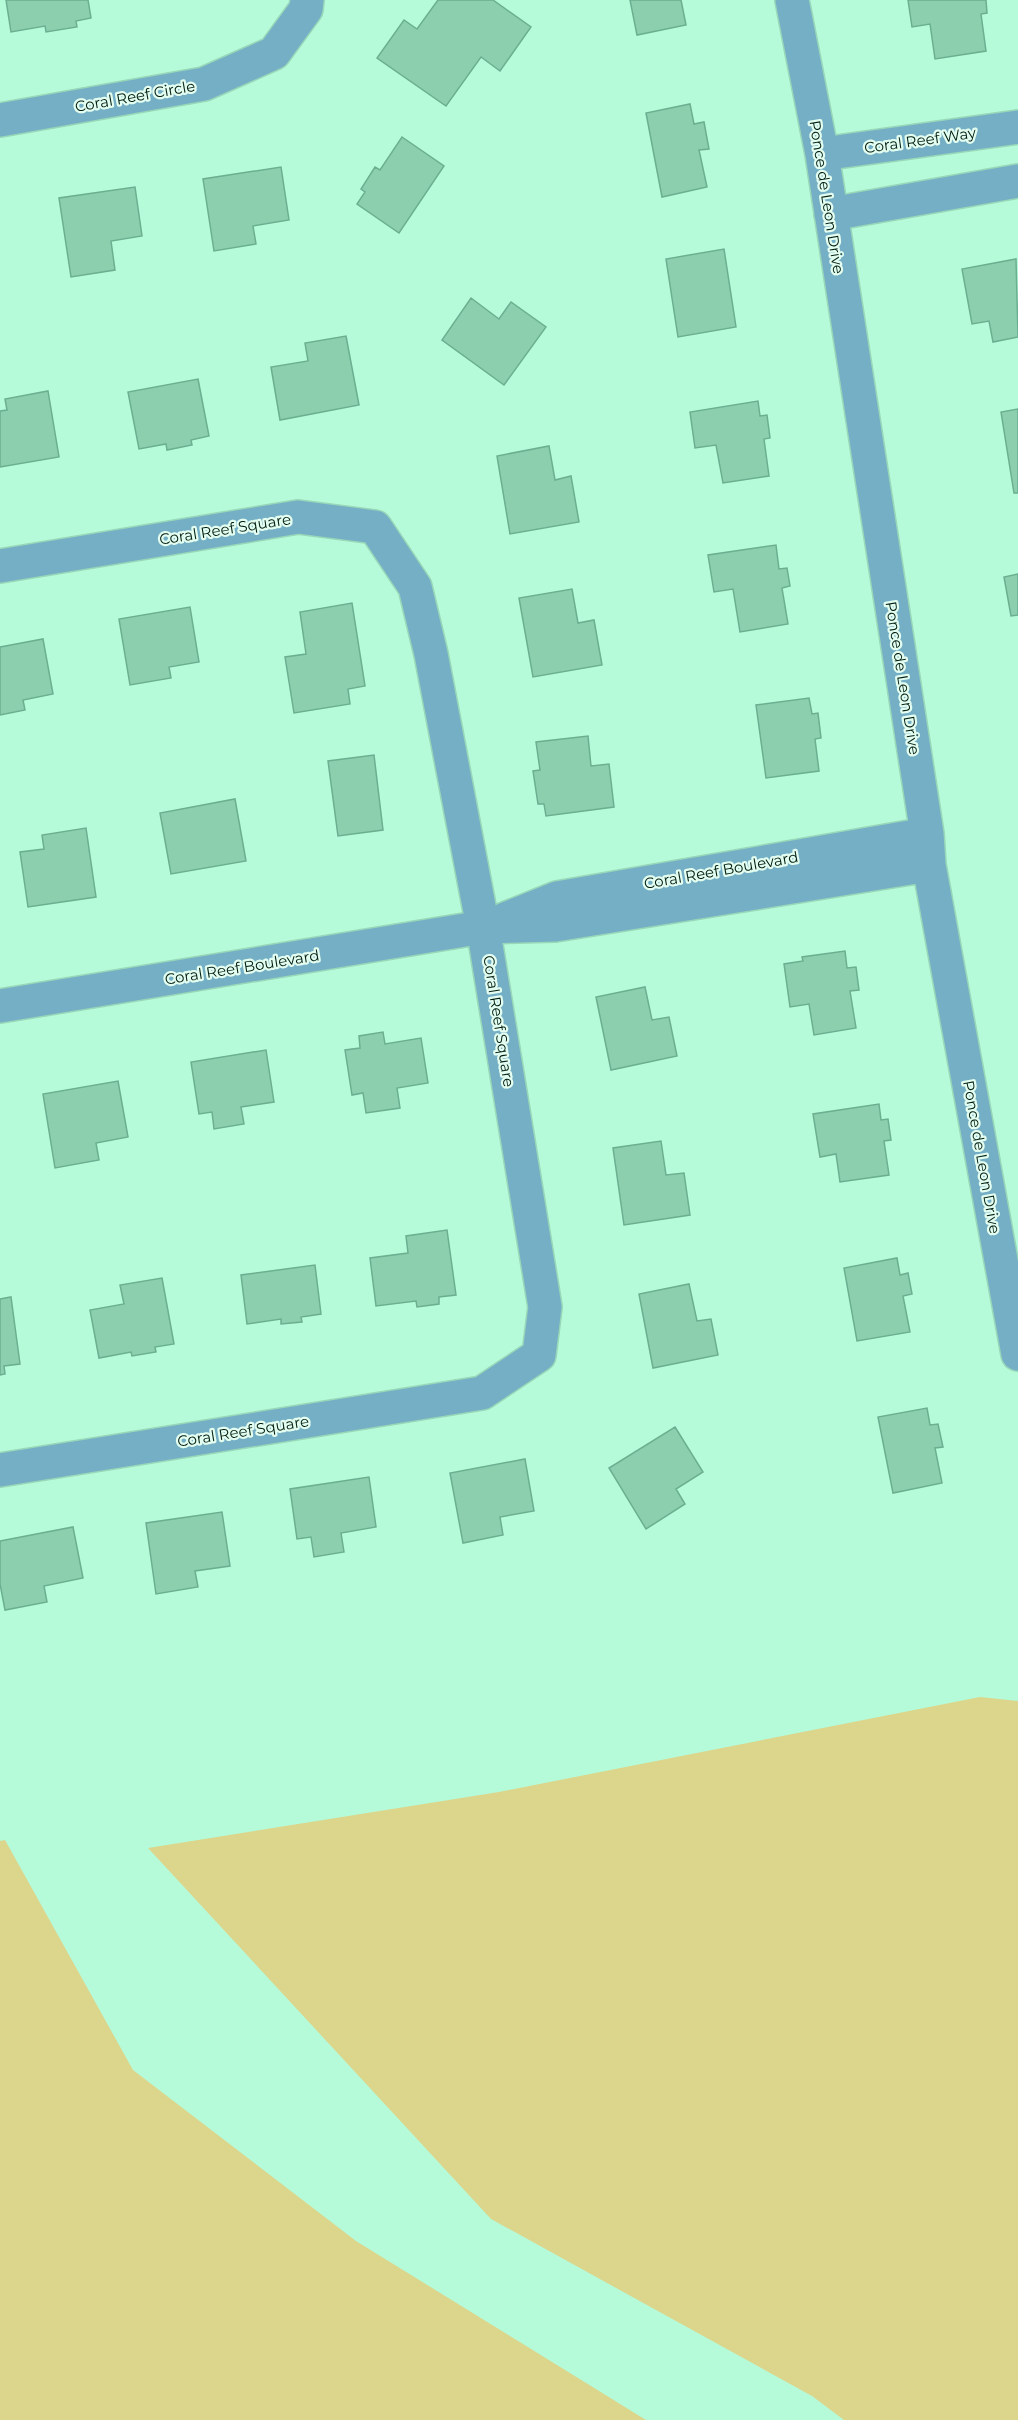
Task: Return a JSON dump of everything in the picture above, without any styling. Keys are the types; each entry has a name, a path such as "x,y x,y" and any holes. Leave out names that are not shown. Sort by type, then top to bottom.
{"street":[{"name":"Coral Reef Circle","path":"0,120 204,84 274,53 306,9 307,0"},
{"name":"Ponce de Leon Drive","path":"792,0 822,154 928,850 1018,1354"},
{"name":"Coral Reef Way","path":"822,154 1018,127"},
{"path":"831,214 1018,181"},
{"name":"Coral Reef Square","path":"0,566 298,517 375,528 415,587 431,654 483,927 545,1307 538,1355 482,1393 0,1470"},
{"name":"Coral Reef Boulevard","path":"0,1006 483,927 557,898 928,850"}],"shaded area":[{"path":"980,1697 1018,1701 1018,2420 844,2420 812,2396 491,2219 148,1848 499,1792"},
{"path":"5,1840 133,2070 356,2241 646,2420 0,2420 0,1841"}],"building":[{"path":"6,0 88,0 91,18 76,21 77,27 46,32 45,26 11,32"},
{"path":"438,0 493,0 531,27 500,71 481,57 446,106 377,58 404,20 417,29"},
{"path":"630,0 681,0 686,25 637,35"},
{"path":"908,0 986,0 987,13 981,14 986,51 935,59 930,24 912,27"},
{"path":"690,104 694,124 704,122 709,149 699,150 707,187 662,197 646,113"},
{"path":"402,137 444,166 399,233 357,204 365,192 361,189 375,167 380,170"},
{"path":"281,167 289,220 253,226 256,244 214,251 203,179"},
{"path":"135,187 142,236 111,241 115,270 71,277 59,198"},
{"path":"724,249 736,327 678,337 666,259"},
{"path":"1016,259 1018,337 993,342 989,321 972,324 962,269"},
{"path":"471,298 499,319 511,302 546,327 504,385 442,340"},
{"path":"346,336 359,405 280,420 271,367 308,361 305,343"},
{"path":"198,379 209,436 191,440 192,445 167,450 166,444 139,449 128,392"},
{"path":"48,391 59,457 0,467 0,411 7,410 5,399"},
{"path":"758,401 760,416 767,415 770,438 764,439 769,476 723,483 716,445 695,448 690,412"},
{"path":"1018,409 1018,493 1014,493 1001,412"},
{"path":"549,446 555,480 571,476 579,522 510,534 497,456"},
{"path":"776,545 779,569 787,568 790,586 782,588 788,624 740,632 733,589 714,592 708,555"},
{"path":"1018,574 1018,615 1011,616 1004,577"},
{"path":"572,589 578,623 594,620 602,665 533,677 519,598"},
{"path":"352,603 365,686 348,689 350,704 294,713 285,657 306,654 300,612"},
{"path":"190,607 199,662 169,667 171,678 130,685 119,619"},
{"path":"43,639 53,694 23,700 25,710 0,715 0,647"},
{"path":"809,698 812,714 818,713 821,738 815,739 819,771 766,778 756,705"},
{"path":"588,736 591,766 609,764 614,807 546,816 544,804 538,804 533,771 540,770 536,742"},
{"path":"374,755 383,830 338,836 328,761"},
{"path":"235,799 246,861 171,874 160,813"},
{"path":"86,828 96,897 28,907 20,852 44,849 42,835"},
{"path":"845,951 847,968 856,967 859,990 850,991 856,1028 814,1035 809,1004 790,1007 784,964 803,961 802,957"},
{"path":"645,987 652,1020 669,1017 677,1056 611,1070 596,997"},
{"path":"383,1032 385,1044 421,1038 428,1083 397,1088 400,1108 366,1113 363,1093 352,1095 345,1050 360,1048 359,1036"},
{"path":"266,1050 274,1102 241,1107 244,1124 214,1129 212,1112 199,1114 191,1062"},
{"path":"118,1081 128,1137 96,1143 99,1160 55,1168 43,1094"},
{"path":"879,1104 881,1120 888,1119 891,1140 884,1141 889,1175 840,1182 836,1154 820,1157 813,1114"},
{"path":"661,1141 666,1175 684,1173 690,1215 624,1225 613,1148"},
{"path":"447,1230 456,1295 439,1297 439,1304 417,1307 416,1301 376,1306 370,1258 408,1253 406,1236"},
{"path":"897,1258 900,1275 908,1273 912,1294 903,1296 910,1332 857,1341 844,1268"},
{"path":"315,1265 321,1314 301,1317 302,1322 281,1324 281,1319 247,1324 241,1275"},
{"path":"162,1278 174,1344 155,1347 156,1352 132,1356 131,1352 99,1358 90,1310 124,1304 120,1285"},
{"path":"689,1284 697,1321 711,1319 718,1355 653,1368 639,1294"},
{"path":"11,1297 20,1364 4,1366 5,1374 0,1375 0,1299"},
{"path":"927,1408 930,1425 938,1424 943,1447 935,1448 942,1483 893,1493 878,1417"},
{"path":"675,1427 703,1472 676,1489 685,1504 646,1529 609,1468"},
{"path":"525,1459 534,1511 500,1517 503,1535 463,1543 450,1473"},
{"path":"369,1477 376,1527 341,1533 344,1552 314,1557 311,1537 297,1539 290,1489"},
{"path":"222,1512 230,1566 195,1571 198,1587 156,1594 146,1523"},
{"path":"73,1527 83,1578 44,1586 47,1602 5,1610 0,1584 0,1541"}]}
